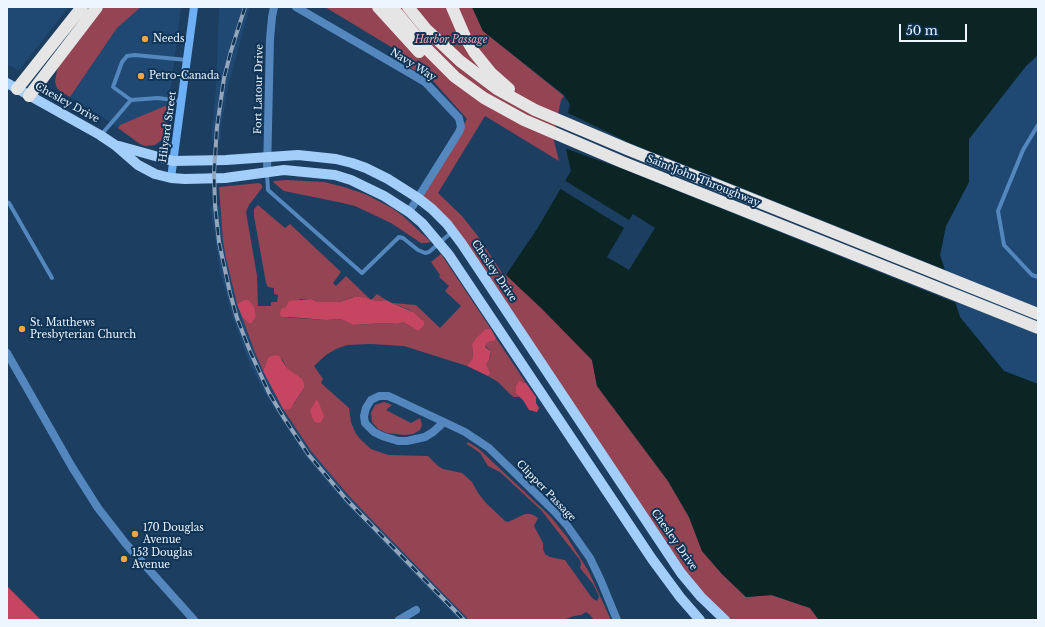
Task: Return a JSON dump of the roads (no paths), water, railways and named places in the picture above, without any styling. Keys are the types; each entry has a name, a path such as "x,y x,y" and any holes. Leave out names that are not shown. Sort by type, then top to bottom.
{"highway":[{"path":"12,86 82,7"},
{"path":"29,96 97,7"},
{"path":"378,7 421,54 455,77"},
{"name":"Saint John Throughway","path":"392,7 426,48 455,77 484,98 524,120 622,162 1038,328"},
{"name":"Saint John Throughway","path":"408,7 431,33 460,61 497,89 528,106 594,135 1038,314"},
{"path":"452,7 465,38 474,52 492,73 528,106"}],"main road":[{"name":"Hilyard Street","path":"171,178 194,7"},
{"name":"Chesley Drive","path":"12,86 100,135 115,145 138,165 155,174 171,178 185,179 225,178 284,170 300,171 350,180 384,196 410,212 422,222 449,255 652,559 680,597 700,620"},
{"name":"Chesley Drive","path":"115,145 173,161 226,160 298,155 315,156 352,163 388,179 418,198 432,209 462,244 664,549 701,597 725,620"},
{"path":"652,559 664,549"}],"street":[{"name":"Fort Latour Drive","path":"267,172 270,39 274,7"},
{"name":"Navy Way","path":"296,7 425,82 459,118 461,127 459,132 410,212"},
{"path":"7,353 72,467 98,508 126,544 194,620"},
{"name":"Clipper Passage","path":"444,422 425,437 407,441 398,441 374,432 365,423 364,416 366,408 371,400 379,396 388,396 444,422 472,436 484,444 566,524 590,558 617,620"},
{"path":"400,620 416,610"}],"lane":[{"path":"181,102 158,98 131,100 113,87 122,62 127,56 187,60"},
{"path":"100,135 131,100"},
{"path":"1038,125 1023,150 998,211 1004,246 1032,275 1038,277"},
{"path":"267,172 268,190 362,273 399,237 404,238 418,250 426,253 452,231"},
{"path":"7,202 10,203 52,278"}],"railway":[{"path":"245,7 224,78 217,127 214,173 215,205 219,242 237,318 269,393 308,454 346,499 464,620"}],"place":[{"name":"Needs","path":"145,39"},
{"name":"Petro-Canada","path":"141,76"},
{"name":"St. Matthews Presbyterian Church","path":"22,329"},
{"name":"170 Douglas Avenue","path":"135,534"},
{"name":"153 Douglas Avenue","path":"124,559"}],"park label":[{"name":"Harbor Passage","path":"451,40"}]}
